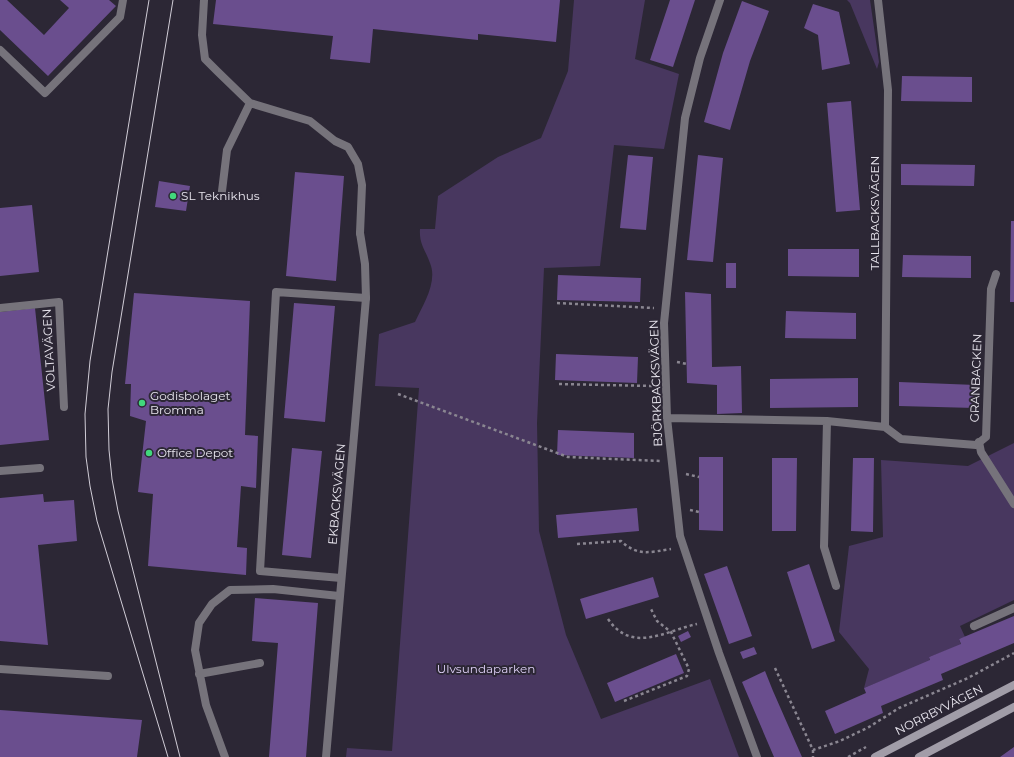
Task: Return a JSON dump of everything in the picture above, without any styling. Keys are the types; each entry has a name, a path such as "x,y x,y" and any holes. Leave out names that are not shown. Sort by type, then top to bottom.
{"main road":[{"name":"NORRBYVÄGEN","path":"875,757 1014,685"},
{"path":"919,757 1014,707"}],"street":[{"path":"0,50 45,93 120,17 123,0"},
{"path":"204,0 202,35 205,59 250,103 228,150 222,191"},
{"name":"BJÖRKBACKSVÄGEN","path":"720,0 700,58 685,118 664,323 666,418 678,522 687,561 718,653 757,757"},
{"name":"TALLBACKSVÄGEN","path":"878,0 888,90 885,427"},
{"name":"EKBACKSVÄGEN","path":"250,103 310,121 335,141 348,147 358,164 362,185 360,233 365,264 366,298 326,757"},
{"name":"GRANBACKEN","path":"979,442 986,437 990,289 996,274"},
{"path":"341,578 260,571 276,292 366,298"},
{"name":"VOLTAVÄGEN","path":"0,308 59,302 64,407"},
{"path":"666,418 827,421 885,427 901,439 976,445 979,442 981,452 1014,504"},
{"path":"827,421 824,547 836,586"},
{"path":"0,471 40,468"},
{"path":"225,757 206,704 195,650 199,623 212,604 230,590 273,589 340,596"},
{"path":"974,626 1014,608"},
{"path":"199,674 260,663"},
{"path":"0,669 108,676"}],"path":[{"path":"557,303 651,308"},
{"path":"559,384 666,386"},
{"path":"398,394 568,457 644,461 671,460"},
{"path":"578,544 621,541 630,549 648,554 663,550"},
{"path":"624,701 687,676 689,669 671,632 657,621 650,608"},
{"path":"608,619 616,630 628,636 650,638 687,626"},
{"path":"813,750 840,741 869,727 899,708 968,678 1014,653"},
{"path":"775,668 813,750 813,757"}],"green space":[{"name":"Ulvsundaparken","path":"574,0 645,0 635,59 679,74 664,149 614,145 600,266 544,268 537,423 539,531 566,635 601,719 710,679 739,757 346,757 347,748 392,751 419,388 375,386 379,334 415,322 425,301 431,286 432,270 421,243 420,229 435,229 438,196 498,157 541,138 568,71"},
{"path":"847,0 870,0 879,62 877,69 850,3"},
{"path":"1014,443 1014,600 960,626 965,637 959,639 961,645 929,657 930,661 864,688 869,669 839,632 849,546 883,537 881,460 968,466"}],"building":[{"path":"0,0 7,0 44,35 69,8 60,0 109,0 116,6 48,76 0,30"},
{"path":"216,0 560,0 556,42 478,34 478,40 373,29 370,63 330,59 333,36 213,24"},
{"path":"670,0 695,0 673,67 650,60"},
{"path":"742,1 769,11 750,61 730,130 704,122 723,53"},
{"path":"813,4 839,12 850,64 822,70 818,35 804,28"},
{"path":"902,76 972,77 972,102 901,101"},
{"path":"851,101 860,210 836,212 827,103"},
{"path":"628,155 653,157 646,230 620,228"},
{"path":"698,155 723,158 713,262 687,260"},
{"path":"901,164 975,165 974,186 901,185"},
{"path":"295,172 344,176 336,281 286,276"},
{"name":"SL Teknikhus","path":"159,181 190,186 186,211 155,207"},
{"path":"32,205 39,272 0,276 0,208"},
{"path":"1011,221 1014,221 1014,302 1010,302"},
{"path":"788,249 859,249 859,277 788,276"},
{"path":"903,255 971,256 971,278 902,277"},
{"path":"726,263 736,263 736,288 726,288"},
{"path":"558,275 641,278 640,302 557,300"},
{"path":"685,292 711,294 712,367 741,366 742,413 717,414 717,385 687,383"},
{"path":"134,293 250,301 245,435 258,436 256,488 241,486 237,547 247,548 246,575 148,566 153,494 138,492 146,421 130,416 131,384 125,384"},
{"path":"294,303 335,306 325,422 284,418"},
{"path":"35,308 49,440 0,445 0,312"},
{"path":"786,311 856,313 856,339 785,338"},
{"path":"556,354 638,357 637,383 555,380"},
{"path":"858,378 858,407 770,408 770,379"},
{"path":"899,382 976,385 975,408 899,406"},
{"path":"558,430 634,433 634,458 557,455"},
{"path":"292,448 322,451 311,558 282,555"},
{"path":"699,457 723,457 723,531 699,530"},
{"path":"772,458 797,458 796,531 772,531"},
{"path":"853,458 874,458 873,532 851,531"},
{"path":"43,494 44,502 74,500 77,541 38,545 48,645 0,641 0,498"},
{"path":"637,508 639,531 558,538 556,515"},
{"path":"809,564 835,641 812,649 787,572"},
{"path":"727,566 752,636 729,644 704,574"},
{"path":"653,577 659,597 586,619 580,599"},
{"path":"255,598 318,603 306,757 269,757 278,643 252,641"},
{"path":"1014,616 1014,643 941,674 943,680 881,706 883,713 835,734 825,711 866,693 864,688 930,660 929,657 961,644 959,639"},
{"path":"688,631 691,637 681,642 678,636"},
{"path":"754,647 757,654 743,659 740,652"},
{"path":"676,654 684,673 615,702 607,683"},
{"path":"765,671 802,757 774,757 742,682"},
{"path":"0,710 142,720 137,757 0,757"},
{"path":"1014,747 1014,757 1000,757"}],"tram line":[{"path":"149,0 90,361 85,414 86,457 97,521 168,757"},
{"path":"173,0 112,372 108,409 109,450 112,479 118,511 180,757"}],"place":[{"name":"SL Teknikhus","path":"173,196"},
{"name":"Godisbolaget Bromma","path":"142,403"},
{"name":"Office Depot","path":"149,453"}]}
